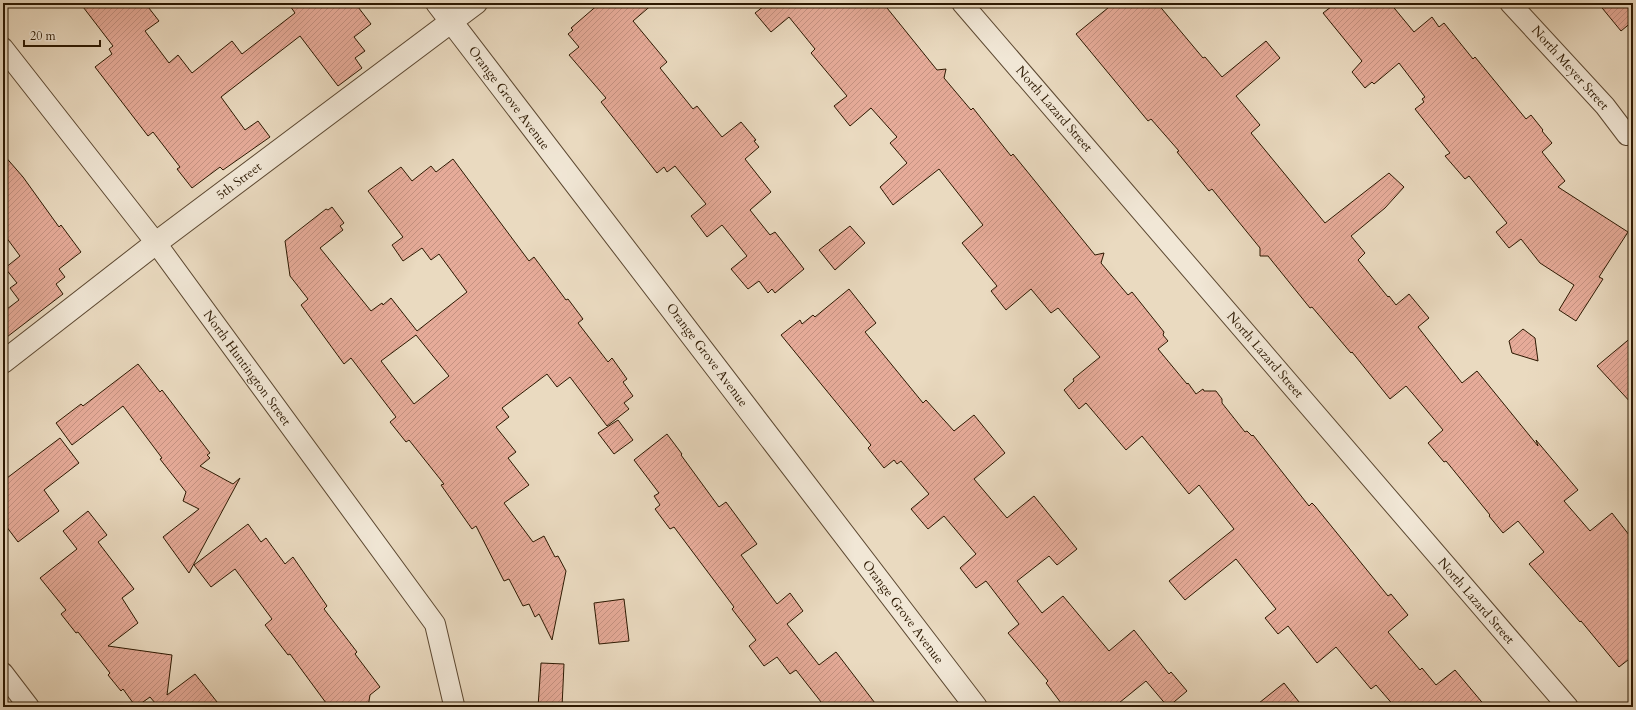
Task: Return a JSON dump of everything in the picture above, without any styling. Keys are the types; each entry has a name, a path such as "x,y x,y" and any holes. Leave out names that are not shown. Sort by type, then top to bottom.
{"street":[{"name":"Orange Grove Avenue","path":"437,3 976,707"},
{"name":"5th Street","path":"3,362 156,244 476,3"},
{"name":"North Lazard Street","path":"962,3 1568,707"},
{"name":"North Meyer Street","path":"1510,3 1605,106 1627,135"},
{"name":"North Huntington Street","path":"3,48 156,244 435,624 454,705 453,707"},
{"path":"3,673 29,707"}],"building":[{"path":"80,3 145,3 159,21 145,31 169,63 178,55 192,73 232,41 242,54 295,13 288,3 355,3 371,24 354,37 365,51 355,58 362,68 338,86 300,36 221,97 245,130 258,121 270,137 223,170 220,167 192,188 177,169 180,167 153,132 148,136 95,67 112,54 109,49 113,46"},
{"path":"600,3 654,3 633,21 667,62 660,68 693,109 697,106 722,137 741,122 756,140 754,141 759,147 745,159 771,192 750,210 770,235 775,232 804,269 775,293 772,289 768,293 759,281 748,289 731,269 747,256 722,225 707,237 691,216 706,204 675,166 667,172 664,167 657,173 601,102 606,98 569,55 579,47 568,34 573,30 571,28"},
{"path":"768,3 883,3 937,70 946,69 944,78 971,110 973,108 1011,156 1013,154 1095,255 1104,253 1101,263 1128,295 1132,292 1164,332 1163,335 1168,341 1158,349 1187,384 1188,383 1196,394 1203,389 1204,391 1216,391 1222,399 1222,403 1245,432 1247,431 1252,436 1253,435 1309,506 1312,503 1315,506 1388,596 1391,594 1408,615 1388,632 1420,670 1422,668 1436,685 1455,670 1486,707 1395,707 1376,685 1371,689 1336,647 1317,663 1288,626 1278,634 1265,618 1276,609 1236,559 1185,600 1169,581 1234,529 1199,485 1189,494 1142,436 1126,450 1086,403 1079,409 1064,390 1074,381 1073,379 1100,357 1058,308 1051,313 1031,289 1006,310 991,291 997,286 962,243 983,225 939,169 893,205 880,187 907,163 890,143 897,137 871,108 850,126 834,106 847,96 811,53 815,49 789,17 771,32 755,13"},
{"path":"1114,3 1157,3 1203,58 1205,57 1222,77 1266,41 1280,58 1236,96 1260,125 1251,133 1325,223 1389,173 1404,187 1385,208 1351,236 1365,253 1358,260 1396,305 1409,294 1429,318 1418,327 1462,383 1477,371 1538,446 1536,440 1578,490 1564,501 1590,531 1612,513 1633,540 1633,656 1619,667 1581,621 1580,622 1529,564 1544,552 1518,521 1503,533 1446,461 1444,462 1428,443 1443,430 1413,394 1406,386 1390,399 1352,352 1351,353 1312,307 1310,308 1268,256 1260,256 1260,248 1212,189 1209,191 1177,152 1179,151 1151,119 1148,121 1076,34"},
{"path":"1336,3 1390,3 1414,32 1432,17 1439,27 1444,23 1473,59 1475,57 1526,119 1531,115 1543,130 1542,131 1552,143 1542,152 1565,181 1558,187 1628,232 1599,277 1603,279 1576,321 1559,310 1574,285 1540,263 1521,239 1509,248 1496,232 1507,223 1469,176 1465,179 1445,156 1450,153 1415,109 1424,102 1422,99 1425,97 1399,63 1374,84 1372,82 1365,88 1352,72 1362,61 1323,13"},
{"path":"1598,3 1633,3 1633,21 1621,31"},
{"path":"3,154 23,177 59,227 61,225 81,252 59,269 65,277 56,284 63,294 3,340 3,312 19,300 10,288 17,283 5,268 20,256 3,233"},
{"path":"453,159 529,261 534,257 566,300 568,299 583,319 578,323 608,362 612,358 627,379 623,382 633,396 624,403 629,409 607,426 570,377 557,387 547,374 502,408 509,417 496,427 516,452 508,458 529,485 504,503 533,542 544,536 555,557 558,556 566,571 552,640 539,614 535,617 529,604 523,606 509,579 504,581 476,526 472,529 441,485 444,484 409,440 406,442 390,422 396,417 351,358 344,364 301,305 308,299 290,276 285,241 326,209 328,210 332,207 344,223 340,226 343,230 320,248 371,311 382,303 383,305 391,298 417,331 467,292 439,254 431,260 422,248 403,261 392,245 403,237 368,191 401,167 412,181 431,166 436,172","holes":["416,335 449,376 414,404 381,361"]},
{"path":"850,226 865,243 835,270 819,250"},
{"path":"849,289 876,323 865,332 923,403 926,400 954,431 974,415 1005,453 974,479 1007,518 1034,496 1077,549 1057,565 1049,556 1017,581 1042,613 1063,596 1109,651 1134,630 1169,674 1171,672 1187,691 1168,707 1146,681 1114,707 1064,707 1046,683 1048,681 1008,633 1019,624 986,581 976,588 960,568 976,554 944,516 928,529 911,509 929,494 901,461 897,464 894,460 884,468 868,448 871,445 781,335 800,320 802,324 813,315 815,317"},
{"path":"1523,329 1535,338 1538,361 1512,353 1509,341"},
{"path":"1633,336 1633,405 1597,366"},
{"path":"138,364 160,392 162,390 210,453 207,455 210,458 200,466 233,484 240,478 189,573 163,537 199,509 183,501 186,492 160,459 162,458 123,406 72,445 56,423 81,404 83,406"},
{"path":"618,420 633,440 614,454 598,433"},
{"path":"667,434 719,507 726,502 757,544 741,555 777,604 790,593 803,611 787,624 819,665 836,652 878,707 825,707 796,670 790,674 777,657 764,666 749,646 756,640 732,609 734,607 674,527 670,529 655,509 660,505 654,496 659,493 634,460"},
{"path":"60,438 79,463 44,490 59,511 18,542 3,522 3,481"},
{"path":"88,511 107,535 98,542 134,589 122,598 138,623 108,646 172,655 167,695 195,674 221,707 151,707 156,704 150,697 136,707 123,689 121,691 108,675 110,673 78,632 76,633 61,614 66,610 40,578 77,549 63,531"},
{"path":"248,524 261,542 266,538 285,564 293,557 327,606 324,609 357,652 355,654 380,687 370,695 368,707 329,707 290,654 288,655 265,625 272,619 235,569 211,587 194,565"},
{"path":"624,599 629,641 599,644 594,603"},
{"path":"541,663 564,664 562,707 538,707"},
{"path":"1284,683 1303,707 1254,707"}]}
